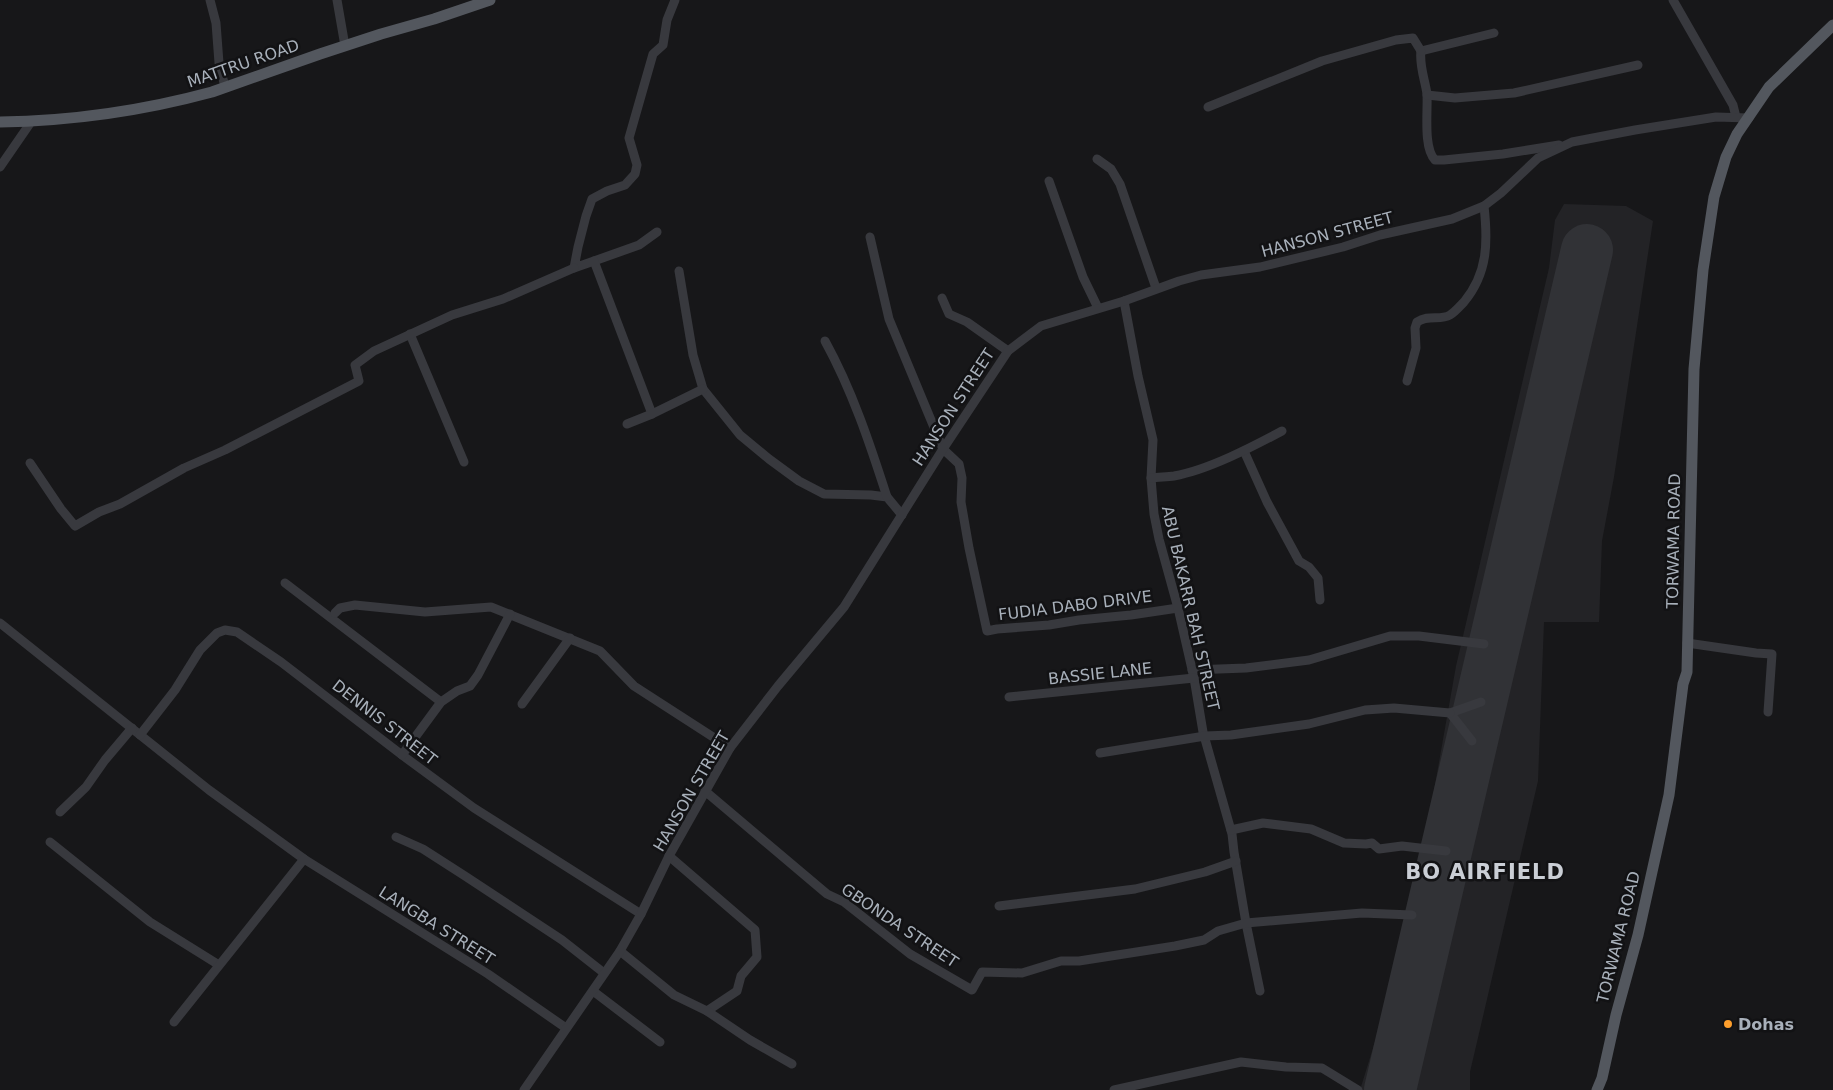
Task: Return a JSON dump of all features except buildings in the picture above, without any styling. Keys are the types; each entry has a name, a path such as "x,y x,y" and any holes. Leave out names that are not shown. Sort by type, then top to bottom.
{"main road":[{"name":"MATTRU ROAD","path":"0,122 31,122 116,114 151,108 202,95 490,0"},
{"name":"TORWAMA ROAD","path":"1597,1090 1602,1078 1616,1015 1638,935 1669,795 1683,684 1687,672 1694,369 1703,270 1714,197 1726,157 1737,134 1769,87 1798,61 1833,25"}],"street":[{"path":"210,0 216,23 220,63 225,87"},
{"path":"337,0 346,46"},
{"path":"574,268 578,246 592,199 607,191 626,185 635,174 638,165 629,138 653,54 663,45 667,20 675,0"},
{"path":"1673,0 1733,105 1736,117"},
{"path":"1421,51 1494,33"},
{"path":"1208,107 1322,61 1396,40 1413,38 1421,51 1427,95 1428,138 1432,157 1435,160 1502,154 1572,142"},
{"path":"1427,95 1455,98 1514,93 1638,65"},
{"name":"HANSON STREET","path":"524,1090 620,951 641,914 669,856 730,748 778,686 844,607 943,449 1008,351 1041,326 1124,301 1156,288 1201,275 1260,267 1343,247 1380,235 1452,219 1484,206 1501,193 1538,158 1572,142 1716,117 1749,118"},
{"path":"0,167 31,122"},
{"path":"1097,159 1112,169 1120,184 1156,288"},
{"path":"1049,181 1083,277 1098,308"},
{"path":"1407,381 1416,348 1415,328 1417,322 1426,318 1443,318 1452,314 1473,291 1482,272 1486,225 1484,206"},
{"path":"30,463 61,509 75,526 99,512 120,504 184,468 226,450 359,381 355,365 380,348 452,315 504,299 574,268 639,246 657,232"},
{"path":"870,237 889,319 943,449"},
{"path":"594,261 652,414"},
{"path":"679,271 693,355 703,389 740,436 799,481 824,494 886,497"},
{"path":"942,298 949,314 967,322 1008,351"},
{"name":"ABU BAKARR BAH STREET","path":"1124,301 1138,376 1153,440 1152,504 1193,674 1203,732 1231,830 1246,923 1260,992"},
{"path":"410,334 464,462"},
{"path":"824,341 840,368 869,442 886,497 902,515"},
{"path":"627,424 703,389"},
{"path":"1151,478 1176,476 1244,450 1282,431"},
{"name":"FUDIA DABO DRIVE","path":"943,449 959,464 962,478 961,502 987,632 997,629 1131,616 1178,608"},
{"path":"1244,450 1267,502 1299,561 1309,567 1318,578 1320,600"},
{"path":"285,583 440,702"},
{"path":"336,613 340,608 355,605 424,612 491,607 600,651 634,686 730,748"},
{"path":"402,755 440,702 457,691 470,686 478,675 510,614"},
{"name":"LANGBA STREET","path":"0,623 209,790 304,859 488,974 566,1028"},
{"name":"DENNIS STREET","path":"140,735 175,690 200,650 216,633 225,630 237,632 281,662 474,808 641,914"},
{"name":"BASSIE LANE","path":"1009,697 1309,660 1390,636 1419,636 1484,644"},
{"path":"522,704 570,638"},
{"path":"1688,643 1772,654 1768,712"},
{"path":"1100,753 1205,736 1231,735 1309,724 1365,710 1394,708 1450,713 1481,702"},
{"path":"1450,713 1472,741"},
{"path":"60,812 86,786 132,728"},
{"name":"GBONDA STREET","path":"705,791 827,894 844,902 910,954 972,990 982,972 1022,973 1061,961 1079,961 1176,946 1204,940 1218,932 1246,923"},
{"path":"1231,830 1261,823 1292,828 1302,827 1344,843 1372,843 1380,849 1402,846 1446,851"},
{"path":"396,837 423,849 472,881 562,940 604,973"},
{"path":"50,842 150,922 219,965"},
{"path":"669,856 755,930 757,957 741,976 737,991 707,1011"},
{"path":"174,1022 304,859"},
{"path":"999,906 1135,889 1205,872 1236,861"},
{"path":"1246,923 1362,912 1412,915"},
{"path":"620,951 674,995 707,1011 750,1040 792,1064"},
{"path":"593,991 660,1042"},
{"path":"1114,1090 1241,1062 1286,1067 1322,1068 1358,1090"}],"shaded area":[{"path":"1564,204 1626,206 1653,221 1614,477 1602,541 1599,622 1544,622 1538,781 1470,1072 1470,1090 1360,1090 1409,932 1456,666 1549,268 1555,220"}],"runway":[{"path":"1390,1090 1587,250"}],"place":[{"name":"Dohas","path":"1728,1024"}],"district":[{"name":"BO AIRFIELD","path":"1485,872"}]}
